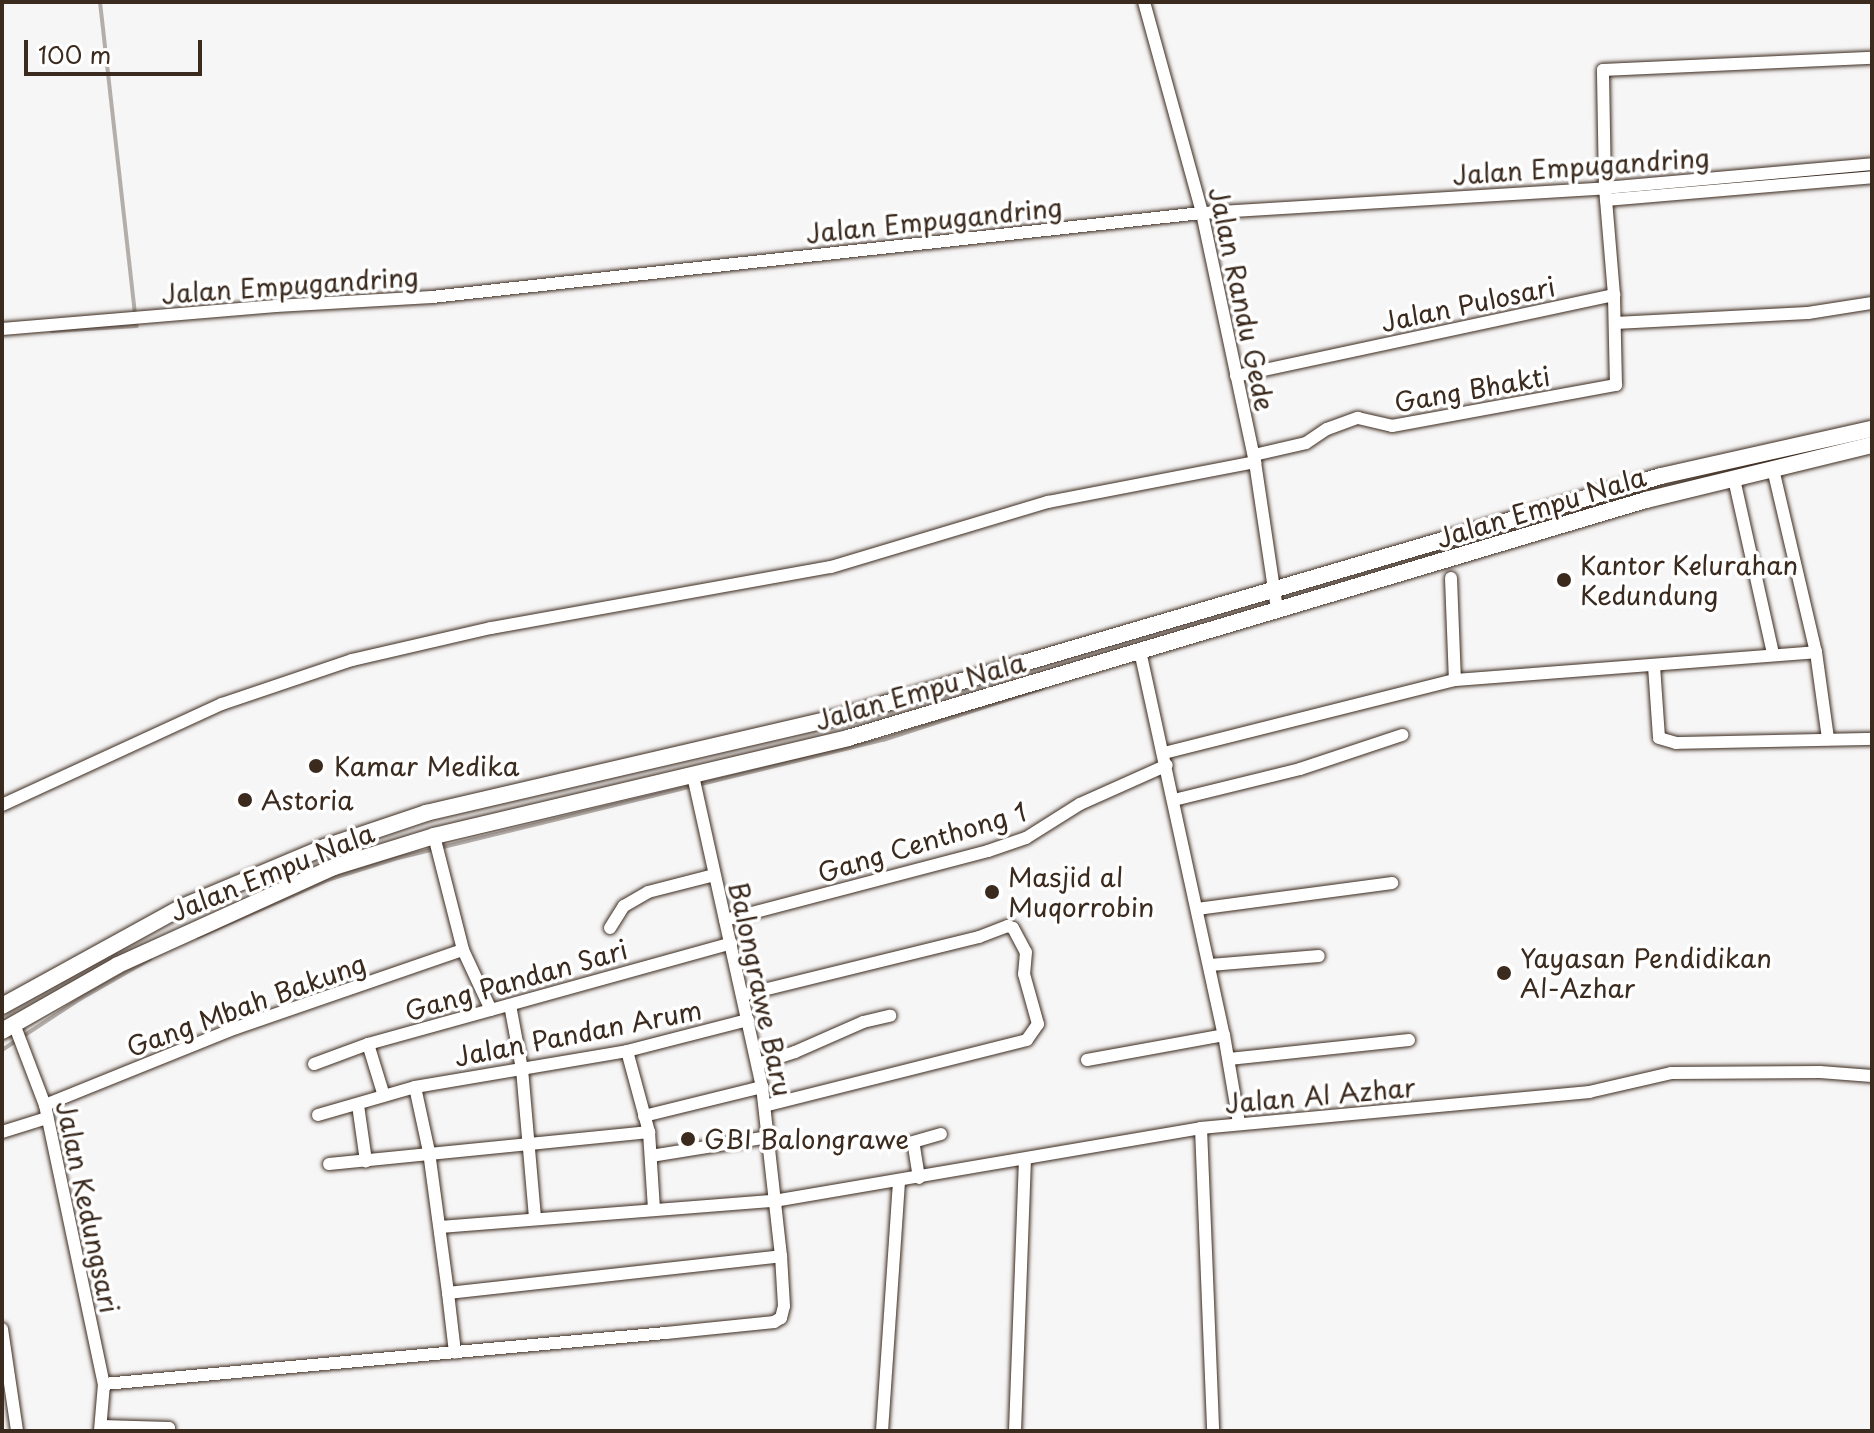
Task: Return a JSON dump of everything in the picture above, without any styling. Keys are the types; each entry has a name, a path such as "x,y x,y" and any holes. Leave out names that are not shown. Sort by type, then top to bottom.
{"main road":[{"name":"Jalan Empu Nala","path":"2,1006 182,907 325,847 426,813 687,755 870,709 1641,482 1872,429"},
{"name":"Jalan Empu Nala","path":"14,1033 71,989 334,867 695,782 1141,657 1277,610 1646,500 1676,492 1737,487 1872,445"},
{"path":"1671,474 1676,492"},
{"path":"1641,482 1646,500"},
{"path":"59,972 71,989"}],"street":[{"name":"Jalan Randu Gede","path":"1144,2 1203,219 1254,458 1277,610"},
{"path":"1614,295 1605,195 1603,70 1872,58"},
{"name":"Jalan Empugandring","path":"2,329 276,306 432,297 1203,219 1715,186 1824,176 1872,164"},
{"path":"1824,176 1872,177"},
{"name":"Gang Bhakti","path":"1254,458 1306,443 1330,427 1358,418 1392,426 1616,385 1614,295"},
{"name":"Jalan Pulosari","path":"1236,376 1614,295"},
{"path":"1615,323 1808,313 1872,303"},
{"path":"2,805 222,704 352,660 491,628 831,567 1048,502 1254,458"},
{"path":"1775,475 1816,652 1828,739"},
{"path":"1737,487 1773,653"},
{"path":"1451,578 1455,680"},
{"name":"Gang Centhong 1","path":"725,920 903,875 1026,838 1080,804 1166,759 1455,680 1816,652"},
{"path":"1141,657 1210,965 1239,1123"},
{"path":"1654,666 1659,738 1676,743 1872,739"},
{"path":"1174,800 1300,769 1402,735"},
{"name":"Balongrawe Baru","path":"455,1353 774,1322 781,1318 784,1306 781,1256 762,1087 695,782"},
{"path":"436,843 463,950 491,1010"},
{"path":"610,928 624,906 648,892 714,875"},
{"path":"1197,909 1392,883"},
{"path":"743,995 1011,926 1026,952 1024,974 1038,1024 1033,1036 1019,1044 765,1106"},
{"name":"Gang Pandan Sari","path":"314,1064 368,1044 731,943"},
{"name":"Gang Mbah Bakung","path":"2,1132 236,1028 463,950"},
{"path":"1210,965 1319,956"},
{"path":"510,1005 522,1069 535,1217"},
{"path":"758,1064 795,1052 863,1022 890,1016"},
{"name":"Jalan Pandan Arum","path":"318,1115 415,1087 627,1051 748,1020"},
{"name":"Jalan Kedungsari","path":"14,1033 46,1112 104,1384 101,1428"},
{"path":"1087,1060 1224,1035"},
{"path":"1229,1059 1409,1040"},
{"path":"368,1044 384,1096"},
{"path":"627,1051 649,1132 654,1209"},
{"name":"Jalan Al Azhar","path":"440,1227 535,1217 774,1201 1201,1128 1589,1092 1671,1073 1820,1072 1872,1076"},
{"path":"104,1384 455,1353 429,1152 415,1087"},
{"path":"644,1116 762,1087"},
{"path":"358,1105 366,1161"},
{"path":"1201,1128 1213,1431"},
{"path":"329,1164 649,1132"},
{"path":"919,1178 913,1142 941,1134"},
{"path":"651,1156 768,1137"},
{"path":"1015,1431 1025,1159"},
{"path":"882,1431 899,1181"},
{"path":"448,1293 781,1256"},
{"path":"2,1329 17,1431"},
{"path":"101,1428 168,1430"}],"waterway":[{"path":"100,2 135,314"},
{"path":"52,331 137,326"},
{"path":"198,937 327,880 398,858 883,740 1043,688"},
{"path":"2,1050 80,999 150,959"}],"place":[{"name":"Kantor Kelurahan Kedundung","path":"1564,580"},
{"name":"Kamar Medika","path":"316,766"},
{"name":"Astoria","path":"245,800"},
{"name":"Masjid al Muqorrobin","path":"992,892"},
{"name":"Yayasan Pendidikan Al-Azhar","path":"1504,973"},
{"name":"GBI Balongrawe","path":"688,1139"}]}
